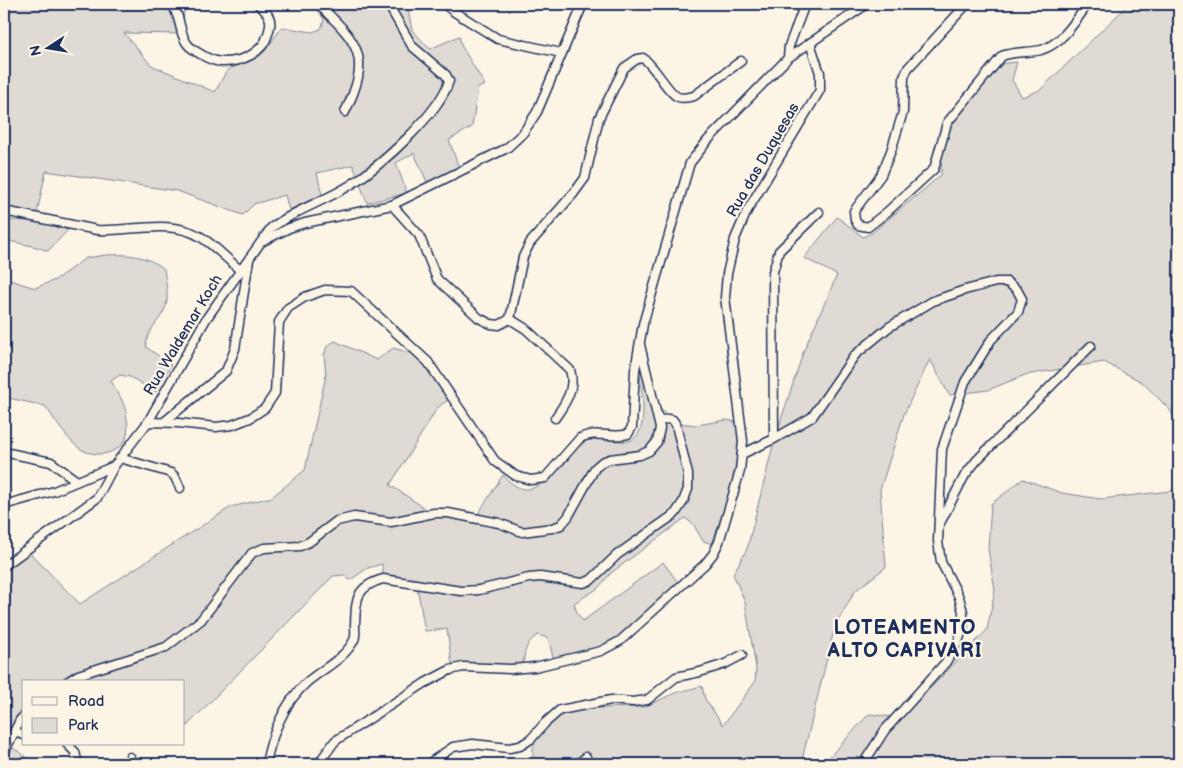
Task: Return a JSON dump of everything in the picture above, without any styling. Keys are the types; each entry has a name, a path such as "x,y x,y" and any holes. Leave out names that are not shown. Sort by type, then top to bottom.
{"street":[{"path":"171,4 176,10 188,45 210,59 223,62 249,57 266,43 271,25 268,15 258,4"},
{"path":"318,4 349,36 356,46 360,69 355,91 345,112"},
{"name":"Rua Waldemar Koch","path":"4,566 97,498 114,466 148,422 206,319 271,228 283,218 352,184 412,134 440,98 448,85 449,80 446,74 412,46 388,4"},
{"path":"444,4 498,39 562,53"},
{"path":"263,241 289,228 305,223 392,206 507,148 523,133 537,112 583,4"},
{"path":"788,58 789,46 805,4"},
{"path":"148,422 216,428 232,425 250,418 265,408 275,393 279,322 288,308 305,297 325,290 351,291 428,362 495,461 516,476 531,480 545,478 580,438 587,434 628,434 632,427 635,370 639,341 690,163 708,140 788,58 867,4"},
{"path":"966,4 908,68 904,77 903,112 898,133 881,175 854,211 855,220 858,225 868,227 934,169 947,123 1002,56 1010,53 1042,49 1053,45 1088,4"},
{"name":"Rua das Duquesas","path":"318,764 335,741 450,670 463,667 511,669 535,667 590,655 620,641 705,564 713,554 719,542 740,470 743,441 725,297 727,274 735,240 747,211 820,90 820,73 810,44"},
{"path":"392,206 418,235 437,279 479,318 491,324 499,325 510,319 523,256 530,243 574,194 584,178 599,118 624,68 637,59 643,58 650,62 673,93 679,97 686,98 694,96 741,61"},
{"path":"4,211 97,230 112,231 163,227 186,231 200,236 240,270"},
{"path":"774,439 773,272 780,251 819,212"},
{"path":"164,422 226,371 236,349 249,260"},
{"path":"742,454 774,439 812,417 855,355 889,327 933,301 973,288 996,282 1007,282 1017,290 1022,299 1018,312 991,340 965,382 942,449 938,526 941,562 959,597 963,612 963,627 958,642 946,662 885,730 863,764"},
{"path":"510,319 526,329 570,370 572,385 565,403 555,418"},
{"path":"70,680 78,675 166,648 201,620 252,553 264,548 300,546 309,542 336,521 354,517 391,522 434,513 448,513 499,523 522,532 561,525 568,517 595,468 602,462 610,459 640,455 649,451 657,442 660,428 659,421 639,341"},
{"path":"938,526 965,475 976,460 1091,346"},
{"path":"266,764 278,722 304,684 346,652 354,639 356,602 361,590 372,582 383,579 461,590 479,590 540,577 583,583 591,580 617,555 675,514 683,502 688,489 688,474 676,425 673,420 659,421"},
{"path":"4,452 50,462 77,481"},
{"path":"120,458 171,473 176,477 180,488"},
{"path":"4,505 54,491 114,466"},
{"path":"428,764 454,747 473,744 508,748 520,746 532,739 545,723 560,710 611,700 633,702 647,700 676,677 725,664 742,655"},
{"path":"4,753 22,718"},
{"path":"14,732 22,734"},
{"path":"69,746 75,752 78,764"},
{"path":"578,764 586,757"}],"green space":[{"path":"4,4 171,4 184,9 183,34 124,33 151,65 215,92 227,70 258,57 265,51 282,27 312,32 321,29 324,20 315,4 407,4 412,30 430,49 459,36 462,47 485,85 478,88 472,127 449,140 459,168 428,184 414,153 396,163 407,193 367,203 353,165 317,173 322,195 289,210 285,195 254,204 243,215 177,191 46,171 37,213 4,216"},
{"path":"1129,4 1179,4 1179,427 1170,410 1142,382 1104,362 1025,375 988,390 949,395 930,359 904,414 880,490 886,567 855,591 835,626 801,764 533,764 533,748 537,738 557,717 576,710 644,707 675,693 702,686 705,699 723,725 755,682 756,668 745,602 733,574 747,549 775,438 804,350 837,275 804,258 837,217 863,237 872,233 941,175 942,128 998,64 1017,62 1012,80 1022,97 1040,90"},
{"path":"4,220 36,221 68,230 48,251 4,240"},
{"path":"106,255 136,256 151,261 164,269 167,289 166,307 149,334 146,347 171,365 156,392 130,377 120,375 111,381 125,408 128,424 127,434 117,449 105,454 98,454 85,451 74,444 45,406 4,397 4,278 35,288 55,280 86,258"},
{"path":"335,341 377,360 393,348 417,355 438,379 448,400 438,407 390,485 429,511 476,517 503,475 514,485 523,489 532,488 548,478 573,451 590,438 629,441 636,437 640,430 643,410 639,370 644,368 657,407 679,423 696,425 726,420 736,422 738,451 732,483 712,544 703,541 693,524 685,518 611,573 597,589 574,603 577,613 583,621 663,562 679,584 606,647 557,662 553,657 548,638 538,635 528,644 523,665 452,664 447,629 425,631 416,581 383,576 382,564 368,568 350,580 344,575 333,576 185,728 185,680 22,680 22,715 15,721 8,746 35,764 4,764 4,569 29,552 80,604 231,507 272,497 305,470 326,375 324,355 327,346"},
{"path":"1023,479 1062,493 1101,499 1179,490 1179,764 823,764 869,714 901,718 987,630 995,590 988,549 991,504"}],"district":[{"name":"LOTEAMENTO ALTO CAPIVARI","path":"905,640"}]}
